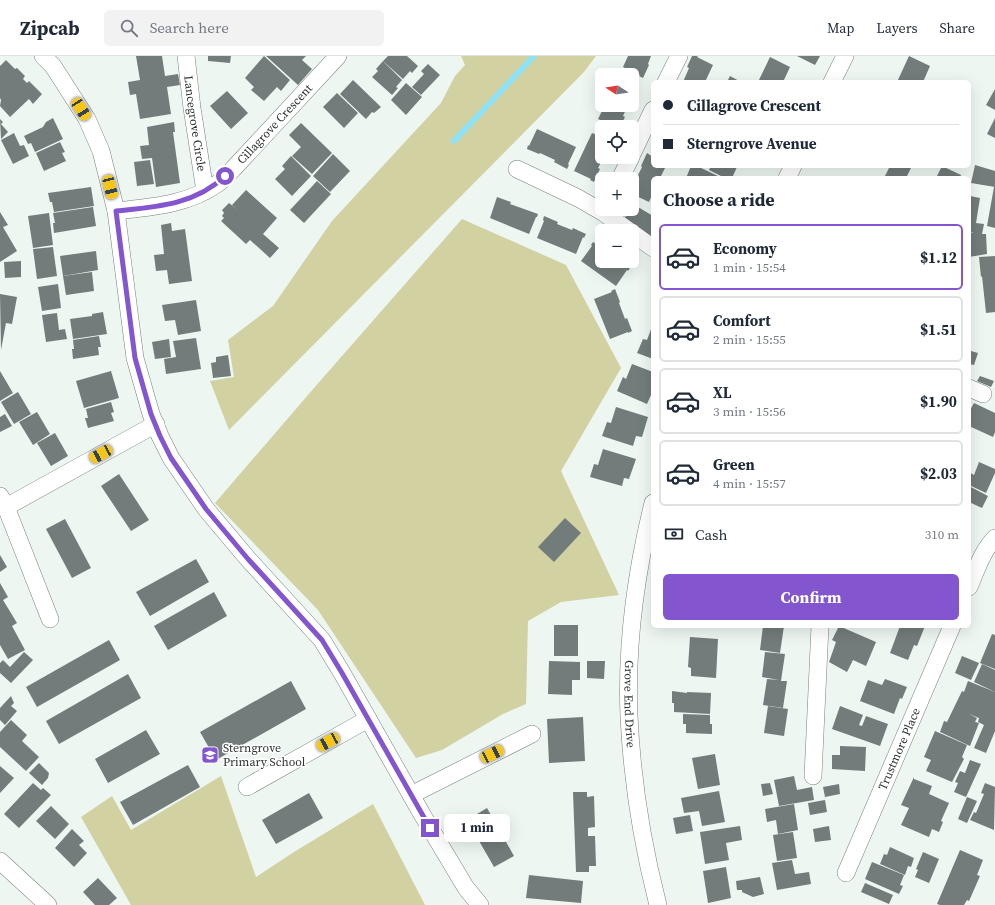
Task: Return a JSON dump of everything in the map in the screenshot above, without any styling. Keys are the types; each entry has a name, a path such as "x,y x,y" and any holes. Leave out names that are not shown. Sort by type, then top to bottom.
{"street":[{"path":"43,56 53,66 87,119 101,151 116,211 135,358 144,391 156,424 171,458 206,509 248,559 322,640 466,888 480,905"},
{"name":"Lancegrove Circle","path":"186,56 192,108 205,191"},
{"name":"Cillagrove Crescent","path":"116,211 161,206 180,202 205,191 218,183 233,169 338,56"},
{"path":"667,80 679,56"},
{"path":"833,80 845,56"},
{"path":"639,139 651,114"},
{"path":"517,169 595,206"},
{"path":"611,216 621,224"},
{"path":"639,238 651,247"},
{"path":"50,619 3,502 156,424"},
{"name":"Grove End Drive","path":"651,511 644,539 634,607 629,665 629,716 634,780 639,817 658,905"},
{"path":"971,582 981,558 990,542 995,538"},
{"path":"813,776 820,628"},
{"name":"Trustmore Place","path":"846,873 951,628"},
{"path":"246,787 368,719"},
{"path":"411,795 532,734"},
{"path":"0,861 48,905"}],"green space":[{"path":"461,56 596,56 584,72 229,430 210,381 234,377 228,340 273,306 332,221 441,103 455,76 465,65"},
{"path":"462,219 566,265 621,368 561,471 619,595 561,602 528,621 526,704 503,714 442,750 416,758 318,610 215,503"},
{"path":"221,776 256,877 373,804 425,905 131,905 81,817 112,796 131,830"}],"building":[{"path":"136,56 162,56 165,76 178,74 180,85 167,87 171,114 140,119 136,94 130,95 128,82 140,80"},
{"path":"208,56 231,56 230,63 208,61"},
{"path":"264,56 290,80 281,91 277,87 264,101 251,90 254,87 245,78"},
{"path":"266,56 306,56 302,60 312,69 298,85"},
{"path":"388,56 407,56 418,66 412,73 410,71 403,79 383,61"},
{"path":"628,56 651,56 643,78 639,76 639,68 623,67"},
{"path":"692,56 698,56 697,57 713,65 706,80 684,80 689,68 687,67"},
{"path":"797,56 820,56 815,65"},
{"path":"909,56 930,66 924,80 898,80"},
{"path":"770,57 790,67 784,80 759,80"},
{"path":"6,60 25,76 23,79 27,83 29,81 42,94 33,104 29,99 10,117 0,106 0,66"},
{"path":"383,61 402,80 392,95 372,77 378,71 376,69"},
{"path":"428,64 440,75 421,95 412,87 424,74 421,71"},
{"path":"730,76 737,80 728,80"},
{"path":"353,80 381,107 374,113 372,112 366,119 340,94"},
{"path":"406,83 422,97 406,115 391,100"},
{"path":"995,89 995,110 986,105"},
{"path":"227,91 248,113 231,129 210,106"},
{"path":"337,93 358,113 344,128 323,107"},
{"path":"602,112 625,112 624,120 598,119"},
{"path":"53,118 63,139 35,152 31,143 28,144 24,136 43,127 46,122"},
{"path":"995,118 995,138 987,134"},
{"path":"0,119 3,122 1,124 8,132 1,139"},
{"path":"174,122 175,132 173,132 180,183 156,187 152,158 142,159 140,146 149,145 147,127"},
{"path":"301,123 332,153 312,174 292,156 301,147 289,135"},
{"path":"537,129 576,147 567,169 554,162 555,160 527,149"},
{"path":"14,133 20,146 24,145 29,156 13,164 1,140"},
{"path":"592,133 595,134 595,164 600,164 598,168 600,169 599,172 595,172 594,182 574,171"},
{"path":"60,142 65,152 62,153 66,161 44,171 36,153"},
{"path":"647,153 651,156 651,168 665,168 661,176 651,176 651,198 649,202 639,197 639,173 642,167 641,166"},
{"path":"333,154 350,171 330,192 313,176"},
{"path":"291,156 311,176 292,196 275,179 285,169 282,166"},
{"path":"150,160 154,184 137,186 134,162"},
{"path":"975,165 995,171 995,187 971,183"},
{"path":"690,168 701,168 718,176 687,176"},
{"path":"710,168 737,168 733,176 721,176 709,170"},
{"path":"889,168 911,168 907,176 885,176"},
{"path":"941,168 946,168 961,175 961,176 937,176"},
{"path":"317,181 331,194 304,223 290,210"},
{"path":"91,187 94,206 54,212 48,193"},
{"path":"995,187 995,228 987,226"},
{"path":"246,190 277,218 263,234 279,248 270,258 250,240 246,244 221,221 224,218 222,216 224,213 222,210 229,203 238,210 232,205"},
{"path":"971,196 980,198 976,223 984,224 982,234 986,234 987,254 971,257 971,233 974,233 971,232"},
{"path":"497,197 511,202 510,204 538,214 529,234 490,218"},
{"path":"93,207 96,226 54,233 53,223 55,223 53,213"},
{"path":"639,208 651,215 651,242 639,233 639,224 627,224 623,221 626,216 639,216"},
{"path":"0,212 8,225 3,227 17,251 0,262"},
{"path":"49,213 53,245 33,248 28,216"},
{"path":"544,216 558,222 557,224 572,230 573,228 586,234 584,238 583,237 576,254 537,238 544,221"},
{"path":"171,223 172,231 185,229 192,281 169,284 167,270 156,271 154,255 164,254 161,225"},
{"path":"593,242 595,243 595,268 630,268 616,286 581,261 592,246 591,245"},
{"path":"53,247 57,276 37,279 33,249"},
{"path":"96,251 98,270 63,276 60,256"},
{"path":"995,256 995,312 986,313 979,257"},
{"path":"21,261 21,277 5,278 4,262"},
{"path":"92,272 94,291 66,295 63,276"},
{"path":"58,284 61,308 42,311 38,287"},
{"path":"615,289 625,319 627,318 632,331 610,339 594,299 612,292 611,291"},
{"path":"0,294 17,297 12,324 6,323 1,350"},
{"path":"196,300 201,331 178,335 175,320 165,321 162,305"},
{"path":"103,312 107,334 73,339 70,319 92,316 92,314"},
{"path":"57,313 59,330 65,329 67,339 46,342 42,315"},
{"path":"651,329 651,358 637,353 643,339 647,340"},
{"path":"99,336 101,347 98,347 99,355 73,359 73,340"},
{"path":"196,338 201,369 166,374 164,359 176,357 173,341"},
{"path":"169,339 171,357 155,359 152,342"},
{"path":"971,351 978,353 974,365 971,364"},
{"path":"228,355 231,376 213,378 211,363 216,362 216,357"},
{"path":"632,364 651,371 651,395 647,404 617,391 623,377 626,379"},
{"path":"0,371 13,393 0,401"},
{"path":"111,371 119,398 84,408 76,381"},
{"path":"980,376 994,381 991,387 977,381"},
{"path":"18,392 31,414 14,424 1,402"},
{"path":"111,402 114,412 111,413 114,421 88,428 85,418 88,418 86,409"},
{"path":"974,403 995,413 995,432 993,437 971,427 971,408"},
{"path":"616,407 648,417 642,437 636,436 633,446 602,436 607,422 611,423"},
{"path":"37,412 50,434 33,445 19,422"},
{"path":"5,414 12,426 0,432 0,417"},
{"path":"55,433 68,456 51,466 37,443"},
{"path":"603,449 636,459 629,479 624,478 622,486 590,477 594,464 598,465"},
{"path":"979,462 995,469 995,473 986,493 971,486 971,473 974,475"},
{"path":"119,474 149,520 131,531 101,486"},
{"path":"971,487 988,496 982,508 971,503"},
{"path":"565,518 581,533 554,562 538,547"},
{"path":"65,519 91,568 72,578 46,529"},
{"path":"0,555 7,567 0,572"},
{"path":"196,559 209,582 150,616 136,592"},
{"path":"0,583 8,597 3,600 17,623 12,626 25,650 8,659 0,645"},
{"path":"214,592 227,616 168,650 154,626"},
{"path":"554,625 578,625 578,656 554,656"},
{"path":"763,628 784,628 780,653 760,650"},
{"path":"838,628 844,628 876,642 866,666 853,660 847,672 829,662 836,642 832,640"},
{"path":"899,628 924,628 917,646 914,645 908,660 890,653"},
{"path":"992,634 995,635 995,669 980,663"},
{"path":"690,637 718,639 716,678 691,676 691,668 688,667"},
{"path":"109,640 120,660 37,707 26,687"},
{"path":"24,652 33,660 11,683 0,673 0,663 3,660 10,667"},
{"path":"765,652 785,654 781,681 787,681 783,708 763,705 767,679 779,680 762,677"},
{"path":"962,656 979,663 971,680 955,673"},
{"path":"549,661 580,662 580,680 572,680 572,695 548,694"},
{"path":"587,661 605,661 604,679 587,678"},
{"path":"982,664 995,670 995,692 974,682"},
{"path":"128,674 141,698 59,744 46,721"},
{"path":"885,679 907,687 902,699 900,698 894,714 860,701 868,680 882,685"},
{"path":"291,681 306,709 216,760 200,732"},
{"path":"968,681 995,692 995,731 986,753 974,748 984,725 978,722 979,718 969,714 977,718 975,722 979,723 970,746 940,732 944,721 947,722 962,691 964,692"},
{"path":"672,691 687,693 711,693 710,714 674,712"},
{"path":"11,696 14,703 11,706 17,711 5,725 0,720 0,708"},
{"path":"768,706 788,709 784,736 764,733"},
{"path":"840,706 863,715 859,725 862,726 866,716 888,724 880,746 832,729"},
{"path":"683,714 710,715 712,734 686,733 686,724 683,724"},
{"path":"583,717 585,761 549,763 547,719"},
{"path":"11,720 27,735 22,741 39,757 26,771 0,747 0,732"},
{"path":"146,730 160,754 108,783 95,759"},
{"path":"935,731 967,745 962,757 964,759 952,782 926,771 931,760 924,757"},
{"path":"840,746 866,747 865,771 832,769 832,755 840,755"},
{"path":"715,754 720,785 698,789 692,758"},
{"path":"970,760 981,764 966,797 954,792 958,783 955,782 960,771 965,773"},
{"path":"39,763 49,773 48,778 42,785 29,773"},
{"path":"188,765 200,787 133,825 120,802"},
{"path":"0,766 14,778 0,793"},
{"path":"794,776 797,790 812,787 814,800 779,806 774,780"},
{"path":"914,777 914,779 932,786 929,794 949,803 941,821 943,822 939,832 932,829 929,837 901,825 909,808 901,805"},
{"path":"33,783 41,790 43,788 51,795 19,828 4,814"},
{"path":"770,783 773,794 763,796 761,784"},
{"path":"985,783 995,787 994,830 970,820 974,812 976,813 984,794 981,793"},
{"path":"839,784 840,794 825,797 823,787"},
{"path":"719,791 725,822 702,826 699,811 684,813 681,798"},
{"path":"573,792 587,792 587,797 594,796 595,827 588,828 588,836 595,836 596,866 589,866 589,872 576,872"},
{"path":"309,793 323,818 276,844 262,820"},
{"path":"967,797 977,801 967,823 958,819"},
{"path":"825,800 827,812 810,815 808,803"},
{"path":"794,804 798,830 778,834 776,820 767,822 765,809"},
{"path":"51,806 69,824 55,839 36,821"},
{"path":"487,808 514,856 494,867 467,820"},
{"path":"690,815 693,831 676,834 673,818"},
{"path":"740,826 742,840 726,843 729,860 705,864 700,832"},
{"path":"829,826 831,840 815,842 813,829"},
{"path":"72,829 84,841 79,845 87,853 74,867 55,848"},
{"path":"793,832 797,858 777,861 773,835"},
{"path":"890,847 914,858 911,867 908,866 905,875 880,864 884,854 887,855"},
{"path":"960,850 983,860 977,875 980,876 969,901 967,900 964,905 937,904"},
{"path":"923,852 939,859 929,883 915,877 918,870 916,869"},
{"path":"792,860 795,874 809,872 811,884 777,890 772,863"},
{"path":"872,862 904,875 900,885 903,886 899,894 865,879"},
{"path":"726,867 731,898 708,903 703,871"},
{"path":"529,875 583,881 581,903 526,898"},
{"path":"760,877 764,894 753,897 742,892 742,890 737,890 736,881"},
{"path":"98,878 117,898 109,905 95,905 83,892"},
{"path":"865,883 893,895 889,904 861,892"}],"waterway":[{"path":"454,141 534,56"}],"place":[{"name":"Sterngrove Primary School","path":"210,755"}],"route":[{"path":"225,176 218,183 205,191 180,202 161,206 116,211 135,358 151,414 171,458 206,509 248,559 322,640 430,828"}]}
